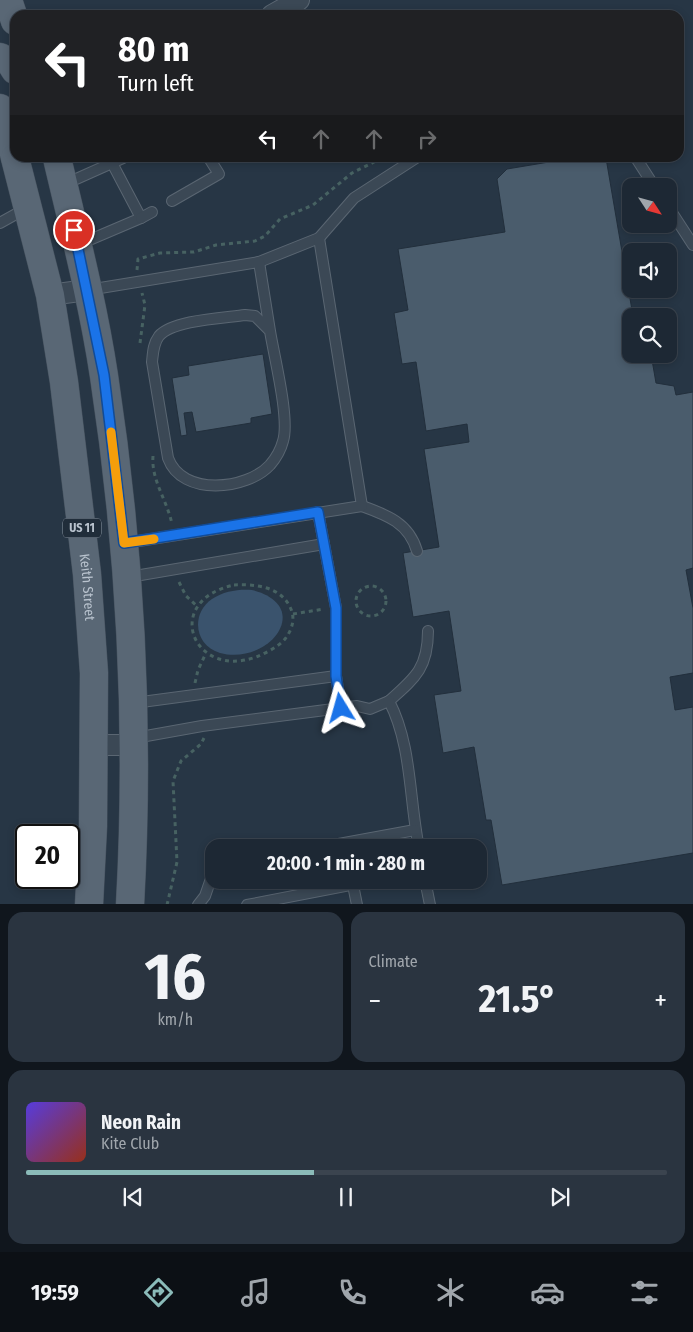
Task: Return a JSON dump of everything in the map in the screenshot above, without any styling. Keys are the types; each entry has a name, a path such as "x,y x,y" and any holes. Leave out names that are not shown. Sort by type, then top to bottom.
{"main road":[{"name":"Keith Street","path":"0,108 10,141"},
{"name":"Keith Street","path":"16,162 50,295 69,421 88,574 94,673 94,826 89,904"},
{"path":"58,169 77,245 104,375 127,563 134,703 134,827 130,904"},
{"path":"69,421 90,462 97,536 105,552 127,563"}],"street":[{"path":"281,10 299,0"},
{"path":"50,295 87,290"},
{"path":"94,745 134,742"}],"lane":[{"path":"172,200 219,174 212,162"},
{"path":"87,290 259,262 319,238 354,198 410,162"},
{"path":"639,162 649,178"},
{"path":"58,169 112,163 141,218"},
{"path":"0,223 28,207"},
{"path":"77,245 152,212"},
{"path":"678,222 693,245"},
{"path":"319,238 362,506"},
{"path":"259,262 285,422 284,439 278,454 270,465 259,474 232,483 197,485 185,480 175,472 168,458 152,362 153,346 158,337 165,331 178,326 245,314 255,316 270,331"},
{"path":"127,563 174,536 362,506 399,522 409,532 417,551"},
{"path":"318,512 336,608 336,676 341,708"},
{"path":"127,563 178,567 324,544"},
{"path":"134,742 202,726 357,706 370,709 388,701 421,670 426,657 428,631"},
{"path":"134,703 336,676"},
{"path":"388,701 396,715 402,734 417,839"},
{"path":"366,839 415,830"},
{"path":"198,904 205,896 207,889"},
{"path":"247,904 331,889"},
{"path":"355,889 357,904"},
{"path":"427,889 430,904"}],"path":[{"path":"138,274 136,262 147,256 194,252 216,245 255,241 265,236 280,219 313,205 352,173 374,162"},
{"path":"140,346 145,305 142,290"},
{"path":"153,452 153,471 167,504 174,536"},
{"path":"178,567 180,587 197,606"},
{"path":"245,584 270,588 278,593 290,606 293,614 292,625 285,638 262,655 248,660 233,661 206,653 197,644 192,631 192,615 197,606 202,599 218,590 234,585 245,584"},
{"path":"371,585 381,588 386,601 380,613 371,616 366,615 358,608 356,598 361,589 371,585"},
{"path":"196,695 196,677 206,653"},
{"path":"167,904 177,862 178,848 173,781 181,761 203,741 202,726"}],"water":[{"path":"252,590 271,598 280,608 282,620 278,632 268,643 255,651 238,655 220,653 205,644 198,629 198,621 205,605 217,596 227,592"}],"building":[{"path":"549,162 607,162 622,252 622,298 630,298 632,308 622,308 622,363 653,363 656,383 674,386 676,395 693,392 693,568 686,570 693,608 693,673 670,677 675,710 693,707 693,853 502,885 491,820 486,820 474,747 443,753 434,695 461,691 449,611 413,617 403,553 439,547 424,449 469,442 467,424 426,431 416,362 402,364 394,313 408,310 398,249 505,232 497,179 507,169"},
{"path":"263,354 272,414 251,418 251,423 196,432 192,412 184,413 187,435 181,436 172,378 189,375 188,366"}],"slow traffic":[{"path":"111,432 124,543 154,539"}],"route":[{"path":"74,230 104,375 124,543 318,512 336,608 336,676 341,708"}]}
